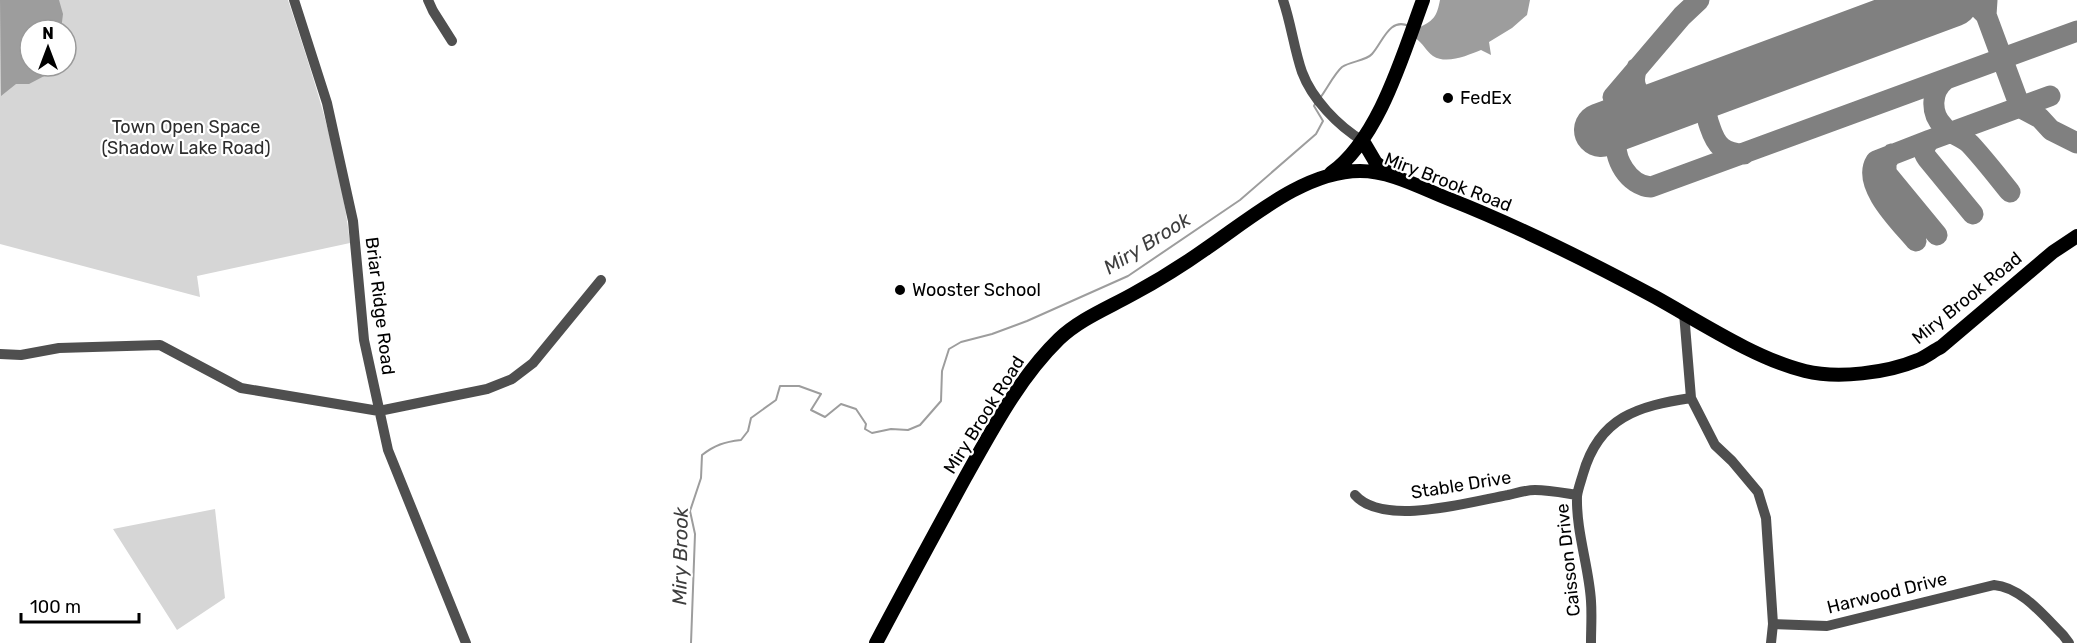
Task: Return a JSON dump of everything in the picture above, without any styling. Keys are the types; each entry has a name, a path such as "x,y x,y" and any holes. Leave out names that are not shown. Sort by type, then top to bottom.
{"main road":[{"path":"1331,173 1343,164 1363,141 1382,104 1423,0"},
{"path":"1363,141 1376,163 1395,177"},
{"name":"Miry Brook Road","path":"876,643 1003,413 1023,381 1061,337 1087,318 1161,279 1274,202 1331,173 1361,171 1395,177 1527,232 1767,356 1807,371 1839,375 1900,366 1922,359 1941,347 2053,252 2077,236"}],"street":[{"name":"Briar Ridge Road","path":"294,0 327,103 353,221 364,340 388,450 466,643"},
{"path":"428,0 452,41"},
{"path":"1282,0 1302,74 1319,100 1351,134 1363,141"},
{"path":"0,354 21,355 59,348 160,345 241,388 379,411 487,389 512,379 533,363 601,280"},
{"path":"1684,313 1691,398 1715,445 1758,492 1766,518 1773,624 1771,643"},
{"name":"Caisson Drive","path":"1591,643 1591,601 1577,495 1589,458 1596,443 1607,429 1632,414 1655,404 1691,398"},
{"name":"Stable Drive","path":"1355,495 1363,504 1398,511 1431,509 1534,490 1577,495"},
{"name":"Harwood Drive","path":"1773,624 1827,626 1994,585 2006,586 2017,593 2069,643"}],"green space":[{"name":"Town Open Space (Shadow Lake Road)","path":"0,0 288,0 317,90 333,150 350,243 197,276 200,297 0,244"},
{"path":"215,509 225,598 177,630 113,529"}],"shaded area":[{"path":"0,0 59,0 62,18 18,18 18,78 40,78 29,84 16,84 1,96"},
{"path":"1440,0 1530,0 1527,15 1512,28 1489,42 1491,55 1481,50 1445,60 1433,56 1415,38 1420,27 1429,22 1438,10"}],"waterway":[{"name":"Miry Brook","path":"1320,98 1342,67 1369,56 1391,28 1402,24 1409,26"},
{"name":"Miry Brook","path":"691,643 695,534 690,511 701,478 702,455 720,444 741,440 748,431 751,418 776,400 780,386 799,386 821,394 811,410 825,417 841,404 856,409 866,424 865,429 872,433 891,429 908,430 920,425 941,401 942,371 949,349 961,342 1027,321 1128,276 1240,200 1316,134 1323,121 1315,104"}],"taxiway":[{"path":"1613,97 1682,16 1699,0"},
{"path":"1963,0 1976,5 1986,15"},
{"path":"1987,0 1986,15 2019,104 2023,109 2040,118 2051,130 2077,143"},
{"path":"1631,118 1618,135 1617,154 1629,176 1636,182 1651,187 2077,31"},
{"path":"1637,68 1635,85 1643,96 1657,102 1673,103"},
{"path":"1945,80 1937,90 1934,102 1939,121 1946,129 1970,144 2010,192"},
{"path":"1723,85 1714,92 1707,103 1708,121 1721,147 1737,154 1744,154"},
{"path":"1973,214 1925,155 1927,144 1930,140 2050,96"},
{"path":"1916,241 1878,192 1873,171 1876,161 1930,140"},
{"path":"1892,154 1886,162 1886,173 1937,235"}],"runway":[{"path":"1601,130 1952,0"}],"place":[{"name":"FedEx","path":"1448,98"},
{"name":"Wooster School","path":"900,290"}]}
